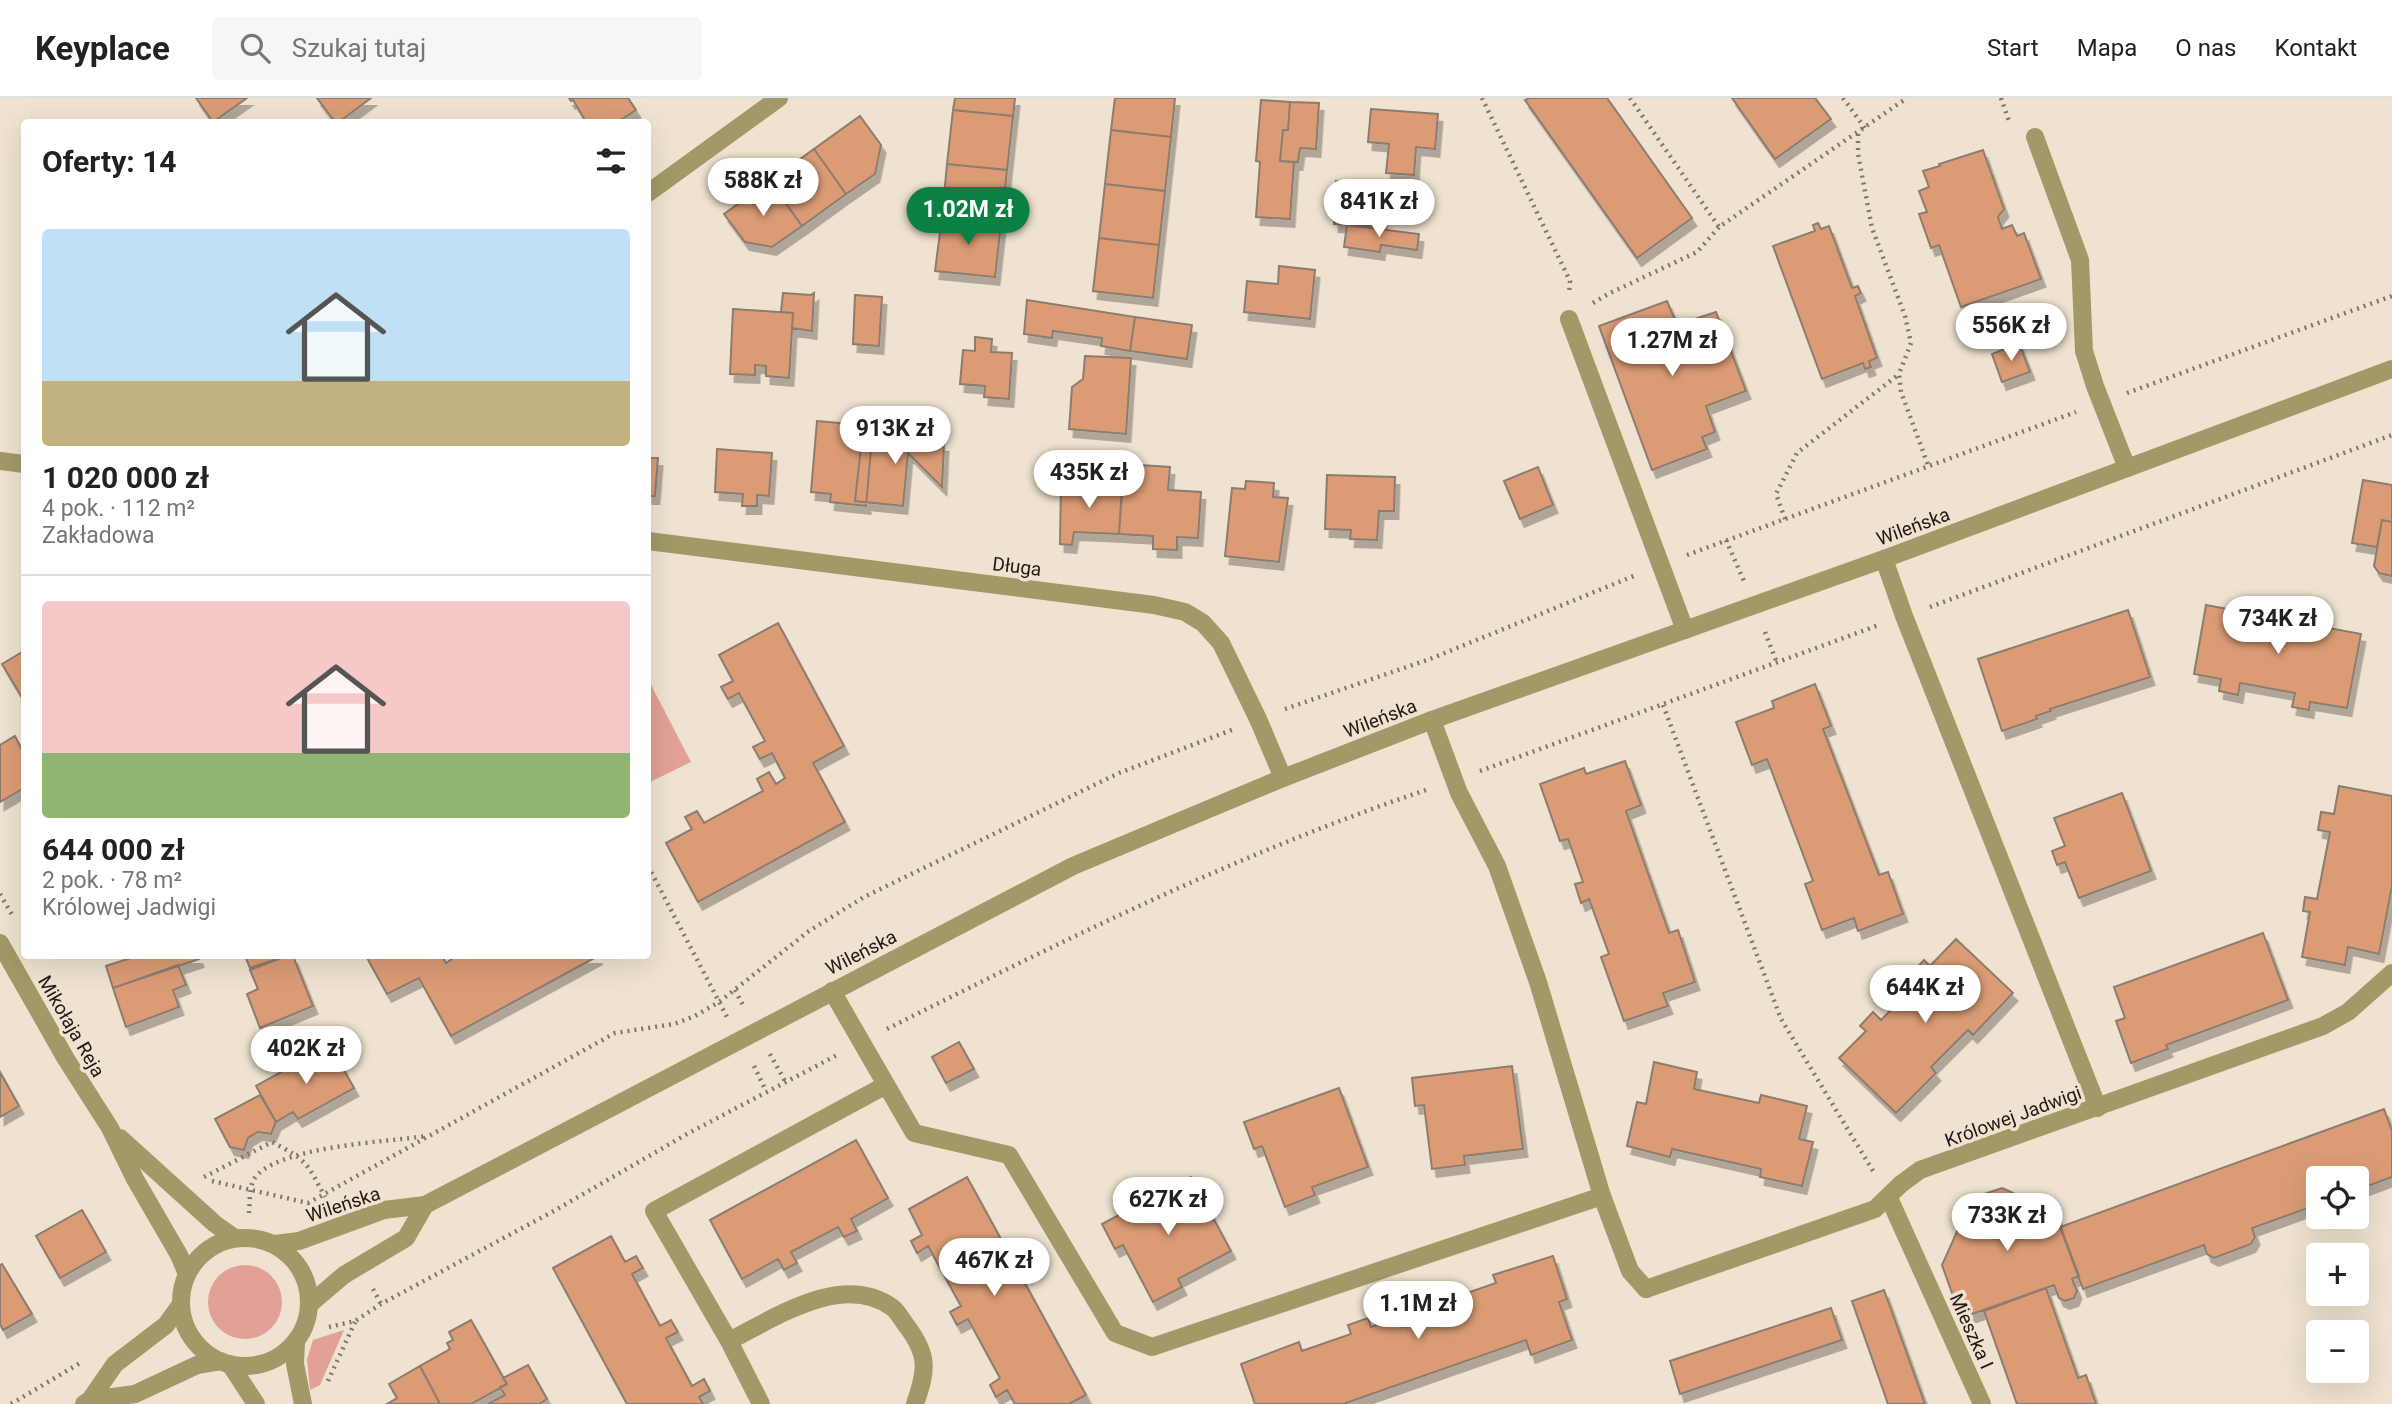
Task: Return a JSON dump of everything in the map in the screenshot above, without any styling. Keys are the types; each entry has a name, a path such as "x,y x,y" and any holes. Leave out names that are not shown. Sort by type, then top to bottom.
{"street":[{"path":"651,191 779,98"},
{"path":"2035,137 2080,260 2084,351 2127,468"},
{"path":"1569,319 1685,630"},
{"name":"Wileńska","path":"275,1244 299,1241 384,1210 425,1205 1073,866 1283,778 1432,720 1884,559 2392,369"},
{"path":"0,461 21,464"},
{"name":"Długa","path":"651,541 1154,605 1185,612 1203,623 1221,643 1283,778"},
{"path":"1884,559 2098,1108"},
{"path":"832,991 914,1133 1009,1155 1115,1333 1152,1348 1602,1196 1538,982 1506,891 1487,844 1455,780 1432,720"},
{"name":"Mikołaja Reja","path":"2,953 110,1128 187,1274"},
{"name":"Królowej Jadwigi","path":"1602,1196 1630,1271 1646,1289 1875,1209 1920,1170 2323,1026 2348,1013 2392,973"},
{"path":"761,1404 729,1341 654,1211 886,1085"},
{"name":"Mikołaja Reja","path":"110,1128 215,1224 240,1238"},
{"name":"Mieszka I","path":"1889,1198 1982,1404"},
{"path":"310,1304 344,1275 406,1238 425,1205"},
{"path":"87,1402 135,1394 197,1365 225,1362 261,1364 280,1356 296,1342 306,1324 310,1304 307,1284 298,1265 275,1244 240,1238 207,1250 187,1274 181,1304 190,1334 203,1350 225,1362 256,1404"},
{"path":"729,1341 800,1306 829,1295 863,1294 894,1308 920,1342 925,1376 915,1404"},
{"path":"87,1402 115,1364 166,1325 181,1304"},
{"path":"296,1342 295,1364 303,1404"}],"path":[{"path":"1482,98 1570,281 1569,319"},
{"path":"1630,98 1719,227"},
{"path":"1843,98 1865,128"},
{"path":"1569,319 1608,294 1697,252 1719,227 1907,98"},
{"path":"1858,133 1858,154 1872,228 1905,316 1911,342 1899,374 1901,393 1928,464"},
{"path":"330,1206 324,1195 309,1166 297,1155 272,1142 201,1179 309,1203 324,1195 615,1033 674,1024 695,1016 719,1002 809,931 864,897 1119,773 1258,719 1430,659 1660,565 1928,464 2392,296"},
{"path":"1785,519 1776,494 1797,453 1899,374"},
{"path":"326,1388 355,1321 381,1304 552,1212 766,1091 1070,937 1152,899 1353,815 1663,705 2392,435"},
{"path":"1663,705 1782,1019 1889,1198"},
{"path":"651,872 727,1017"},
{"path":"754,1066 766,1091"},
{"path":"240,1238 250,1190 257,1175 265,1169 297,1155 325,1148 430,1136"},
{"path":"11,1404 86,1358"}],"shaded area":[{"path":"651,685 691,762 651,782"},
{"path":"245,1265 266,1271 276,1281 282,1302 276,1323 266,1333 245,1339 224,1333 214,1323 208,1302 214,1281 224,1271"},
{"path":"344,1330 320,1385 310,1390 307,1359 313,1340"}],"building":[{"path":"196,98 247,98 217,119 211,119"},
{"path":"317,98 371,98 343,119 333,119"},
{"path":"569,98 628,98 636,110 622,119 584,119 573,100"},
{"path":"955,98 1015,98 1013,116 953,110"},
{"path":"1115,98 1175,98 1171,137 1111,130"},
{"path":"1607,98 1692,218 1637,258 1525,100"},
{"path":"1732,98 1815,98 1831,119 1775,159"},
{"path":"1261,100 1290,102 1288,130 1283,130 1280,161 1294,162 1290,219 1256,217 1260,162 1256,161"},
{"path":"1290,102 1319,103 1316,149 1300,148 1298,162 1280,161 1283,130 1288,130"},
{"path":"1371,109 1438,114 1435,149 1416,147 1414,175 1386,173 1389,144 1368,142"},
{"path":"953,110 1013,116 1007,170 947,164"},
{"path":"860,116 881,145 875,174 846,194 814,149"},
{"path":"1111,130 1171,137 1165,191 1105,184"},
{"path":"814,149 846,194 802,226 770,181"},
{"path":"1983,150 2004,209 1998,217 2002,229 2012,225 2017,236 2024,233 2041,279 1961,307 1939,245 1931,248 1919,214 1927,212 1919,191 1929,187 1923,171"},
{"path":"947,164 1007,170 1001,224 942,217"},
{"path":"770,181 802,226 772,247 745,242 724,214"},
{"path":"1336,181 1384,187 1382,226 1334,224"},
{"path":"1105,184 1165,191 1159,245 1099,238"},
{"path":"942,217 1001,224 995,277 935,271"},
{"path":"1818,223 1821,229 1829,226 1852,288 1858,286 1861,293 1855,296 1877,358 1869,361 1871,367 1865,369 1863,363 1822,379 1773,246 1815,231 1813,225"},
{"path":"1347,225 1419,234 1417,250 1381,245 1380,252 1344,247"},
{"path":"1099,238 1159,245 1153,298 1093,291"},
{"path":"1279,266 1315,270 1310,319 1244,312 1247,281 1278,284"},
{"path":"783,293 814,293 812,331 792,328 793,313 781,312"},
{"path":"855,295 882,297 879,346 853,344"},
{"path":"1027,300 1135,317 1130,351 1101,346 1102,338 1053,331 1052,338 1024,334"},
{"path":"1667,301 1677,325 1716,312 1746,391 1706,406 1715,432 1702,437 1707,449 1652,470 1599,326"},
{"path":"733,309 793,313 789,378 766,376 766,366 755,365 755,375 730,374"},
{"path":"1135,317 1192,325 1187,359 1130,351"},
{"path":"975,337 992,339 991,352 1012,353 1009,399 984,397 985,386 960,384 963,350 975,351"},
{"path":"2019,343 2030,372 2002,382 1992,354"},
{"path":"1085,356 1131,358 1126,434 1069,429 1072,387 1083,379"},
{"path":"894,420 913,422 912,443 944,444 942,487 908,453 903,506 855,501 861,447 893,441"},
{"path":"817,421 873,426 866,506 830,502 831,494 811,492"},
{"path":"717,449 772,453 769,496 757,495 757,506 742,506 743,494 715,492"},
{"path":"651,458 658,458 655,496 651,496"},
{"path":"1124,464 1170,467 1168,490 1201,492 1198,538 1177,537 1177,550 1153,549 1153,536 1119,534"},
{"path":"1538,467 1553,505 1520,519 1504,481"},
{"path":"1327,475 1395,477 1394,511 1379,511 1377,540 1350,539 1351,530 1325,529"},
{"path":"2363,480 2392,485 2392,522 2382,520 2377,547 2352,543"},
{"path":"1246,481 1274,483 1273,497 1288,498 1279,562 1225,556 1232,488 1245,489"},
{"path":"1061,483 1122,487 1119,534 1074,532 1072,545 1060,544"},
{"path":"2382,520 2392,522 2392,576 2379,573 2374,566"},
{"path":"2206,605 2361,634 2347,708 2310,702 2309,710 2292,707 2295,693 2240,683 2238,695 2219,691 2221,679 2194,674"},
{"path":"2128,610 2150,677 2050,709 2051,711 2036,716 2037,719 2002,731 1978,659"},
{"path":"778,623 844,746 813,763 845,822 698,902 666,843 692,829 685,817 697,811 704,823 763,791 757,779 769,772 776,784 785,778 772,753 760,759 753,747 765,741 739,693 728,699 721,687 733,681 719,655"},
{"path":"21,653 21,696 2,664"},
{"path":"1815,684 1831,726 1823,729 1879,875 1888,872 1903,914 1858,931 1854,918 1822,930 1805,884 1813,881 1767,759 1752,765 1736,722 1774,708 1772,701"},
{"path":"15,736 21,748 21,790 0,802 0,745"},
{"path":"1625,761 1641,805 1626,811 1669,933 1678,930 1695,982 1663,993 1668,1006 1624,1021 1601,957 1609,954 1589,899 1581,903 1575,884 1583,882 1568,839 1560,841 1540,784 1584,768 1586,774"},
{"path":"2339,786 2392,796 2392,886 2379,954 2348,947 2345,965 2302,957 2310,912 2303,911 2305,897 2317,899 2330,832 2318,830 2321,812 2334,814"},
{"path":"2122,793 2151,871 2079,898 2065,862 2057,865 2052,851 2065,846 2054,818"},
{"path":"2263,933 2288,1000 2166,1045 2168,1049 2131,1063 2116,1021 2125,1018 2114,987"},
{"path":"1956,939 2013,993 1973,1035 1968,1030 1931,1067 1936,1073 1896,1113 1839,1058 1866,1031 1860,1026 1873,1012 1881,1020 1920,980 1913,972 1924,960 1930,966"},
{"path":"128,959 199,959 113,988 106,966"},
{"path":"246,959 277,959 250,968"},
{"path":"278,959 294,959 313,1006 260,1028 247,994 258,989 250,970"},
{"path":"368,959 444,959 446,963 452,959 592,959 451,1036 419,978 387,994"},
{"path":"178,965 186,985 173,990 179,1007 126,1027 113,988"},
{"path":"959,1042 974,1069 946,1083 932,1057"},
{"path":"330,1045 354,1088 298,1119 293,1112 276,1122 256,1086"},
{"path":"1654,1062 1697,1072 1694,1089 1759,1103 1761,1095 1807,1106 1799,1139 1813,1142 1802,1186 1760,1177 1761,1169 1672,1149 1670,1157 1627,1146 1637,1102 1646,1104"},
{"path":"1512,1066 1523,1149 1464,1156 1465,1165 1432,1169 1424,1105 1415,1106 1412,1078"},
{"path":"0,1072 19,1106 0,1117"},
{"path":"1339,1088 1368,1167 1312,1187 1315,1195 1285,1207 1262,1146 1254,1149 1244,1122"},
{"path":"260,1095 276,1122 271,1134 258,1132 248,1138 244,1150 230,1147 215,1119"},
{"path":"2384,1109 2392,1131 2392,1177 2369,1186 2369,1166 2306,1166 2306,1209 2252,1228 2255,1237 2251,1244 2214,1258 2207,1254 2204,1245 2083,1289 2060,1227"},
{"path":"856,1140 888,1198 851,1219 857,1231 844,1237 838,1227 791,1252 797,1263 784,1270 778,1259 742,1279 710,1220"},
{"path":"967,1177 1086,1395 1069,1404 1015,1404 1007,1390 996,1397 990,1385 1000,1378 968,1319 957,1325 950,1312 961,1306 928,1246 917,1253 911,1241 922,1235 909,1209"},
{"path":"1191,1177 1231,1251 1178,1279 1182,1287 1153,1302 1123,1245 1115,1249 1102,1224"},
{"path":"2002,1188 2055,1212 2079,1276 2072,1279 2077,1291 2074,1298 2065,1301 2059,1298 2054,1285 1961,1318 1942,1265 1972,1198"},
{"path":"82,1210 106,1252 60,1278 36,1236"},
{"path":"611,1236 625,1262 636,1256 643,1268 632,1274 660,1326 671,1320 678,1332 666,1338 692,1386 704,1379 710,1391 699,1397 703,1404 627,1404 553,1268"},
{"path":"1553,1256 1567,1299 1559,1302 1572,1340 1531,1355 1526,1340 1343,1404 1255,1404 1241,1364 1299,1342 1302,1351 1351,1334 1348,1325 1368,1318 1371,1327 1427,1307 1423,1299 1444,1292 1447,1300 1496,1283 1493,1275"},
{"path":"2,1264 32,1314 3,1330 0,1324"},
{"path":"2046,1288 2078,1378 2086,1375 2096,1404 2017,1404 1984,1311"},
{"path":"1884,1290 1925,1404 1888,1404 1852,1301"},
{"path":"1831,1308 1842,1340 1680,1394 1670,1361"},
{"path":"471,1320 507,1384 471,1404 440,1404 420,1366 450,1349 447,1343 453,1340 449,1332"},
{"path":"528,1365 547,1399 539,1404 488,1404 505,1395 500,1387 507,1384 503,1378"},
{"path":"420,1366 440,1404 387,1404 397,1398 389,1384"}]}
